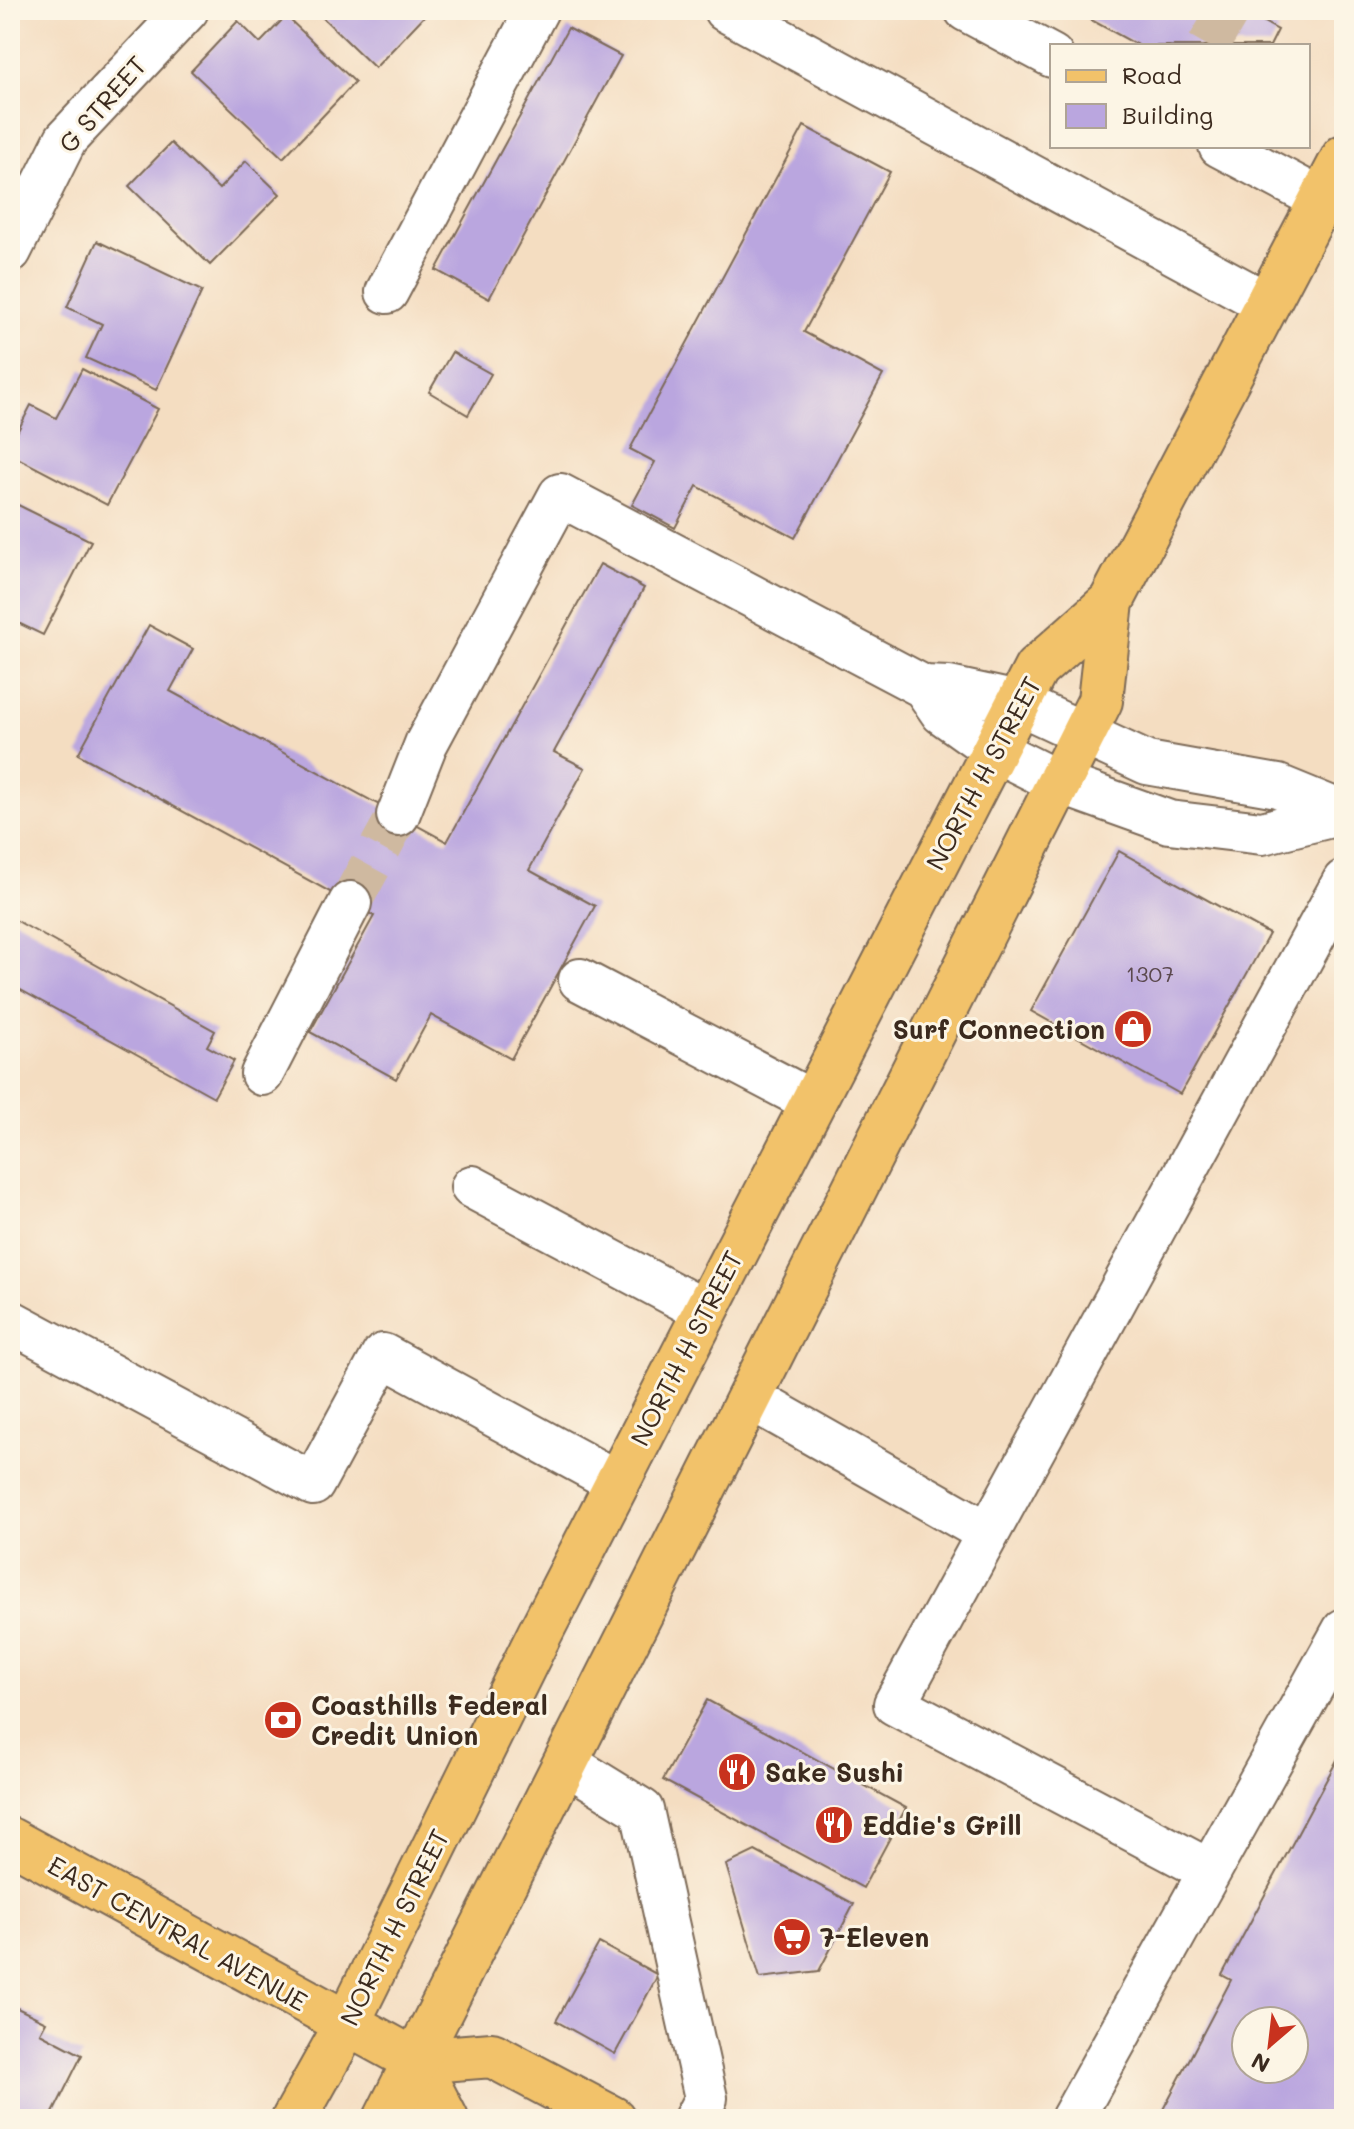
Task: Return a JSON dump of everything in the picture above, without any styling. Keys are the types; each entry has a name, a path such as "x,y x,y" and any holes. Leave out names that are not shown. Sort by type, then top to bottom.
{"main road":[{"name":"NORTH H STREET","path":"294,2119 346,2026 617,1482 1036,669 1111,602 1344,157"},
{"name":"NORTH H STREET","path":"386,2119 1084,735 1100,701 1111,602"},
{"name":"EAST CENTRAL AVENUE","path":"10,1840 346,2026 416,2061"},
{"path":"446,2119 416,2061 492,2055 613,2119"}],"street":[{"name":"G STREET","path":"10,251 24,181 187,10"},
{"path":"387,292 537,10"},
{"path":"725,10 1266,303"},
{"path":"966,10 1050,55"},
{"path":"1224,148 1320,199"},
{"path":"398,815 426,744 560,495 924,687 949,688 1018,703 1147,763 1278,786 1343,813"},
{"path":"924,687 942,713 994,750 1060,783 1169,822 1262,833 1343,813"},
{"path":"1210,1871 895,1704 1344,881"},
{"path":"262,1074 350,903"},
{"path":"580,980 813,1102"},
{"path":"472,1187 705,1311"},
{"path":"10,1321 313,1484 383,1355 617,1482"},
{"path":"750,1398 988,1533"},
{"path":"1072,2119 1344,1630"},
{"path":"566,1763 642,1810 706,2098 695,2119"}],"building":[{"path":"320,10 430,10 375,68 318,13"},
{"path":"1073,10 1242,10 1278,30 1271,44 1135,44"},
{"path":"286,16 355,82 283,158 191,71 238,21 260,43"},
{"path":"568,28 621,56 489,299 436,270"},
{"path":"804,126 890,172 804,332 883,375 795,538 697,486 675,528 632,505 655,462 630,449"},
{"path":"171,143 219,189 246,161 280,194 210,265 129,186"},
{"path":"97,241 202,291 156,390 86,358 102,324 67,307"},
{"path":"452,352 491,374 468,415 429,392"},
{"path":"82,369 158,409 107,505 10,454 10,446 31,405 56,418"},
{"path":"10,501 91,541 43,635 10,619"},
{"path":"600,564 644,588 554,752 585,768 529,870 595,906 511,1059 431,1015 396,1079 310,1032 374,916 78,754 149,625 193,649 170,691 447,842"},
{"path":"1119,851 1269,934 1180,1094 1031,1011"},
{"path":"10,917 215,1031 207,1046 234,1061 214,1097 10,984"},
{"path":"707,1700 906,1808 863,1888 663,1780"},
{"path":"1344,1747 1344,2119 1158,2119 1231,1980 1222,1975"},
{"name":"7-Eleven","path":"755,1851 854,1904 819,1971 760,1978 726,1865"},
{"path":"599,1943 658,1975 615,2054 556,2021"},
{"path":"13,2006 46,2022 40,2033 82,2055 50,2119 10,2119"}],"tunnel":[{"path":"1209,44 1229,10"},
{"path":"350,903 398,815"}],"place":[{"name":"Surf Connection","path":"1133,1029"},
{"name":"Coasthills Federal Credit Union","path":"283,1720"},
{"name":"Sake Sushi","path":"737,1772"},
{"name":"Eddie's Grill","path":"834,1825"},
{"name":"7-Eleven","path":"792,1937"}]}
